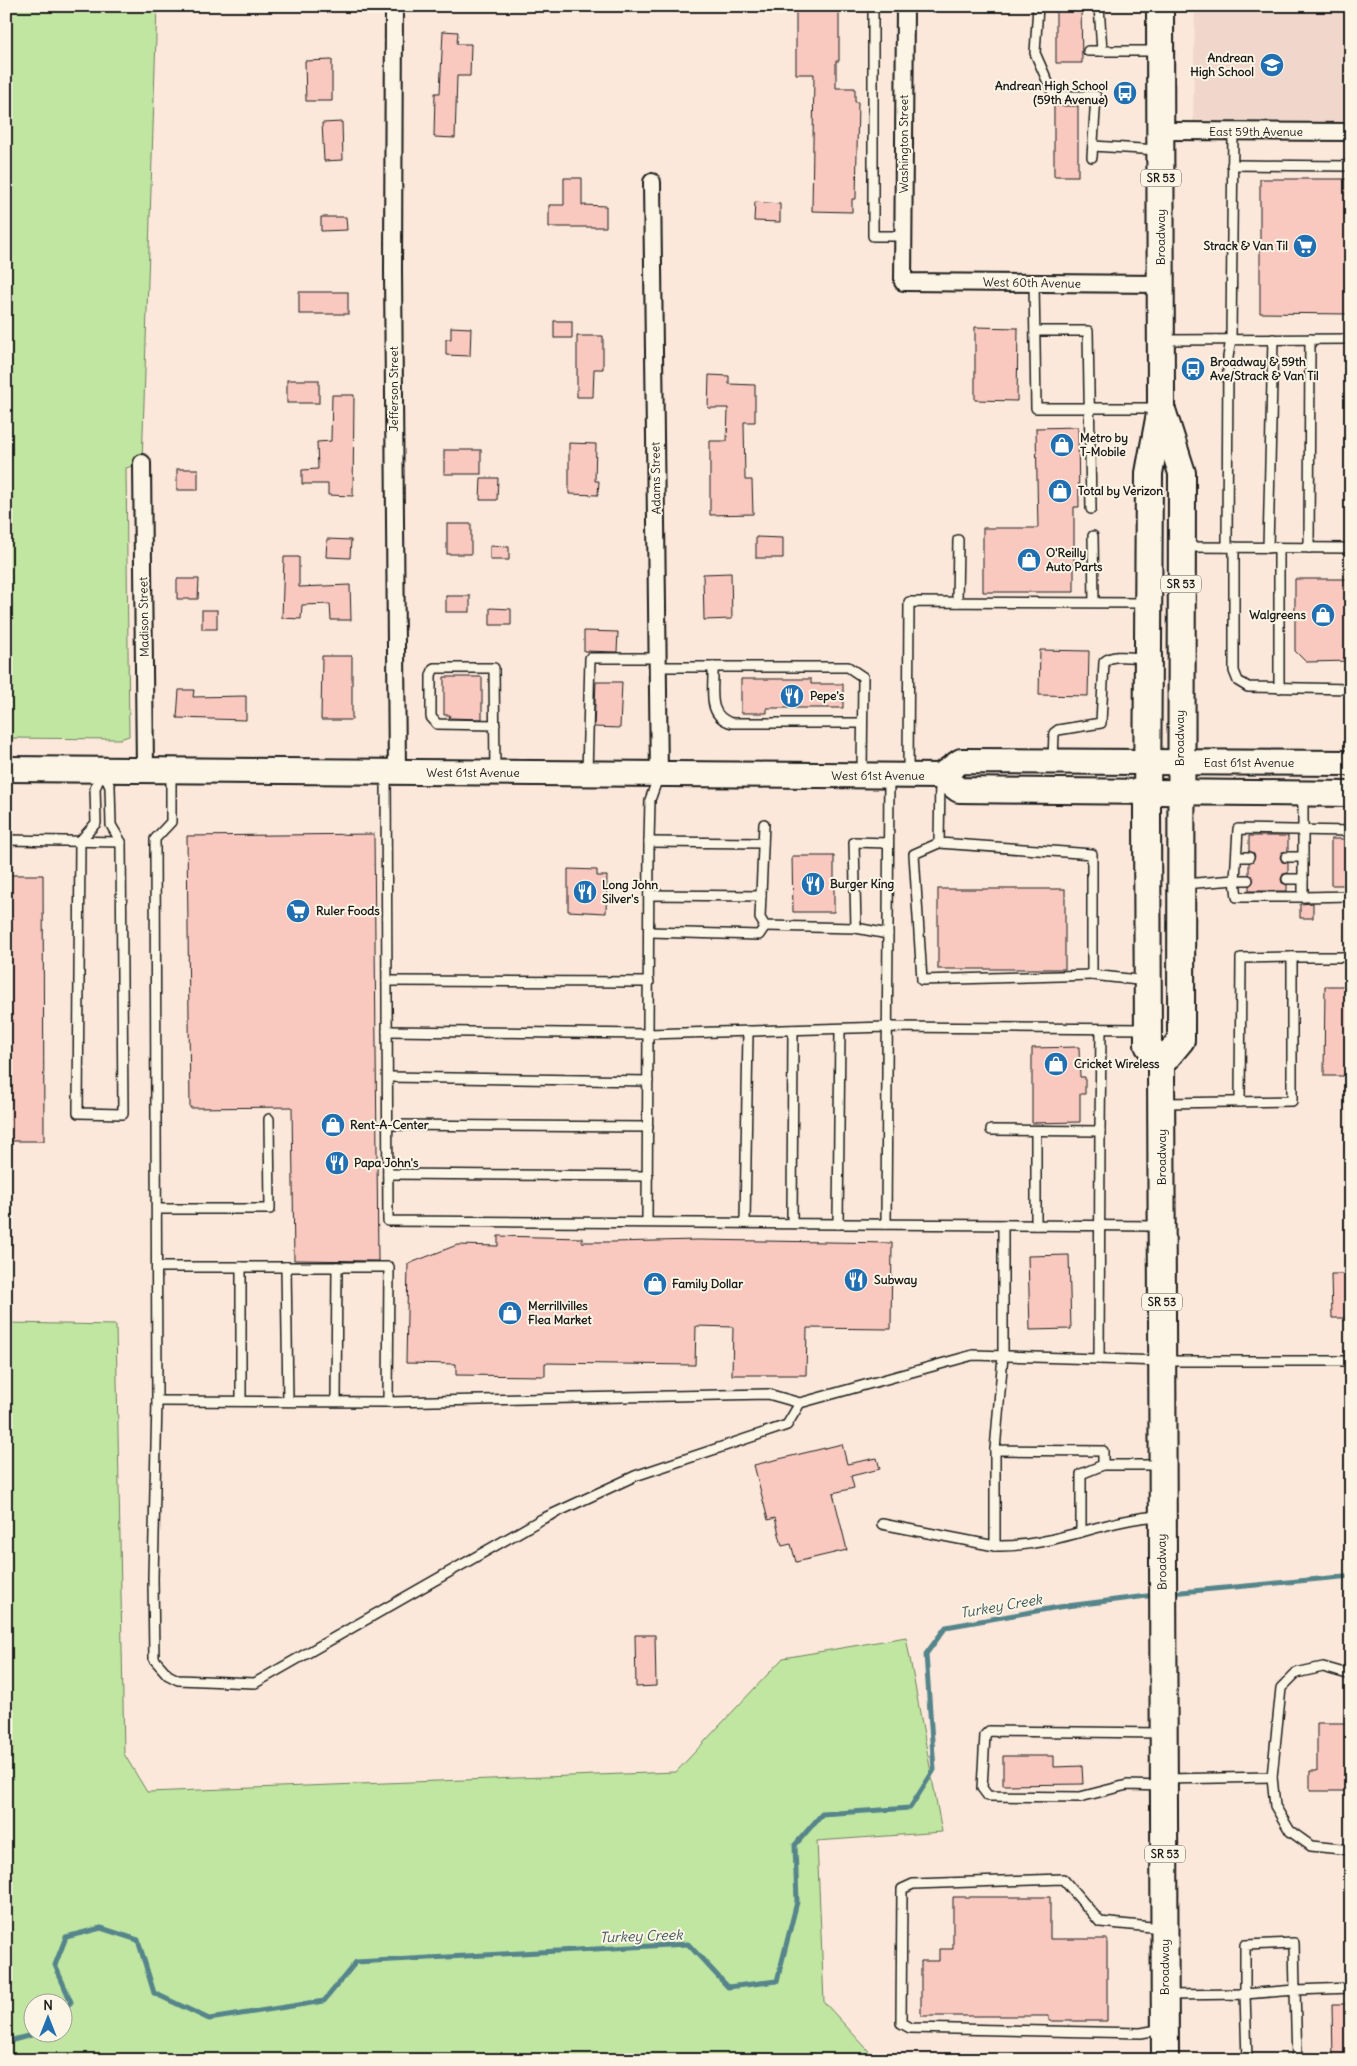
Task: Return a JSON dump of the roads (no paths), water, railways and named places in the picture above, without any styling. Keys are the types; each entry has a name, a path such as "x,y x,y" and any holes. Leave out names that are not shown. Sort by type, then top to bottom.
{"main road":[{"name":"Broadway","path":"1160,6 1161,408 1150,473 1147,981 1148,1045 1161,1064 1162,1103 1165,2060"},
{"name":"Broadway","path":"1161,408 1182,473 1181,1040 1161,1064"},
{"name":"West 61st Avenue","path":"6,769 940,776 961,761 1148,763"},
{"name":"East 61st Avenue","path":"1148,763 1351,763"},
{"name":"West 61st Avenue","path":"940,776 959,790 1180,792"},
{"path":"1180,792 1351,794"}],"street":[{"name":"Jefferson Street","path":"391,772 394,6"},
{"name":"Washington Street","path":"903,282 905,6"},
{"name":"East 59th Avenue","path":"1160,141 1233,132 1351,132"},
{"name":"Adams Street","path":"652,182 659,774"},
{"name":"West 60th Avenue","path":"903,282 1161,284"},
{"name":"Madison Street","path":"142,463 145,771"}],"lane":[{"path":"873,6 873,236 903,236"},
{"path":"1038,6 1035,53 1054,96 1096,96 1092,157"},
{"path":"1099,6 1102,51"},
{"path":"1088,51 1160,51"},
{"path":"1233,132 1231,339 1228,357 1234,671 1238,681 1248,688 1351,689"},
{"path":"1093,146 1160,141"},
{"path":"1232,165 1351,166"},
{"path":"1034,283 1036,408 1161,408"},
{"path":"1035,331 1088,331 1091,509"},
{"path":"1268,548 1273,339"},
{"path":"1309,548 1310,339"},
{"path":"1161,340 1351,339"},
{"path":"1093,536 1094,602"},
{"path":"957,602 958,540"},
{"path":"1182,547 1351,548"},
{"path":"1279,548 1279,688"},
{"path":"886,1224 888,843 898,776 909,602 1150,603"},
{"path":"1053,761 1054,733 1058,730 1101,723 1104,662 1108,658 1116,657 1149,658"},
{"path":"587,774 590,658 713,667 848,667 863,677 862,776"},
{"path":"713,667 714,712 721,720 732,723 862,723"},
{"path":"495,725 438,724 431,717 431,675 434,668 494,668 496,773"},
{"path":"103,771 110,787 111,825 120,842 123,1114 78,1113 80,841 96,823 95,788 103,771"},
{"path":"171,771 171,822 156,839 157,1401 153,1578 154,1659 168,1675 178,1680 255,1683 542,1519 635,1476 787,1425 800,1404"},
{"path":"391,772 387,981 388,1221 1162,1226"},
{"path":"648,1222 650,800 659,774"},
{"path":"939,843 940,776"},
{"path":"1303,793 1303,897"},
{"path":"764,824 760,918 765,926"},
{"path":"1351,831 1238,829 1235,880 1236,897 1351,896"},
{"path":"6,840 120,842"},
{"path":"649,842 763,843"},
{"path":"856,928 854,842 888,843"},
{"path":"1092,975 1092,854 939,843 914,854 922,980 1092,975 1147,981"},
{"path":"1237,857 1249,857"},
{"path":"1286,857 1303,857"},
{"path":"1287,879 1303,879"},
{"path":"1180,884 1248,880"},
{"path":"649,895 761,896"},
{"path":"765,926 856,928 888,934"},
{"path":"649,932 759,935 765,926"},
{"path":"1162,1103 1292,1101 1292,957"},
{"path":"1240,1102 1241,958 1351,957"},
{"path":"387,981 648,982"},
{"path":"387,1031 648,1034 887,1027 1148,1029"},
{"path":"838,1224 840,1029"},
{"path":"1099,1359 1101,1029"},
{"path":"792,1224 793,1030"},
{"path":"745,1223 748,1031"},
{"path":"388,1077 648,1081"},
{"path":"156,1209 270,1209 268,1119"},
{"path":"388,1125 648,1127"},
{"path":"991,1130 1100,1131"},
{"path":"1036,1131 1036,1225"},
{"path":"388,1174 648,1176"},
{"path":"995,1546 995,1450 1003,1356 1003,1225"},
{"path":"157,1267 389,1267 388,1402"},
{"path":"241,1267 241,1401"},
{"path":"286,1267 288,1402"},
{"path":"336,1402 337,1267"},
{"path":"157,1401 388,1402 768,1394 800,1404 973,1355 1162,1361 1351,1361"},
{"path":"995,1450 1103,1451 1103,1465"},
{"path":"1081,1532 1081,1474 1103,1465 1162,1465"},
{"path":"882,1524 995,1546 1030,1544 1130,1519 1162,1528"},
{"path":"1351,1675 1323,1667 1296,1673 1280,1688 1272,1777 1275,1806 1290,1831 1312,1846 1351,1850"},
{"path":"1164,1733 994,1731 985,1735 982,1788 988,1796 1080,1797 1127,1785 1272,1777"},
{"path":"1165,1929 1100,1922 1063,1879 913,1884 902,1889 901,2023 910,2028 1141,2033 1165,2029"},
{"path":"1247,2060 1244,1945 1294,1943 1298,2060"},
{"path":"1165,1996 1351,1988"}],"waterway":[{"name":"Turkey Creek","path":"1171,1593 1351,1576"},
{"name":"Turkey Creek","path":"68,1994 55,1965 66,1937 101,1928 138,1940 154,1993 209,2019 324,2001 356,1962 688,1944 728,1987 777,1981 797,1902 795,1845 822,1814 910,1808 934,1770 926,1654 946,1627 1059,1607 1155,1595"},
{"name":"Turkey Creek","path":"6,2042 22,2038"}],"place":[{"name":"Andrean High School","path":"1272,65"},
{"name":"Andrean High School (59th Avenue)","path":"1125,93"},
{"name":"Strack & Van Til","path":"1305,246"},
{"name":"Broadway & 59th Ave/Strack & Van Til","path":"1193,369"},
{"name":"Metro by T-Mobile","path":"1062,445"},
{"name":"Total by Verizon","path":"1060,491"},
{"name":"O'Reilly Auto Parts","path":"1029,560"},
{"name":"Walgreens","path":"1323,615"},
{"name":"Pepe's","path":"792,696"},
{"name":"Burger King","path":"813,884"},
{"name":"Long John Silver's","path":"585,892"},
{"name":"Ruler Foods","path":"298,911"},
{"name":"Cricket Wireless","path":"1056,1064"},
{"name":"Rent-A-Center","path":"333,1125"},
{"name":"Papa John's","path":"337,1163"},
{"name":"Subway","path":"856,1280"},
{"name":"Family Dollar","path":"655,1284"},
{"name":"Merrillvilles Flea Market","path":"510,1313"}]}
